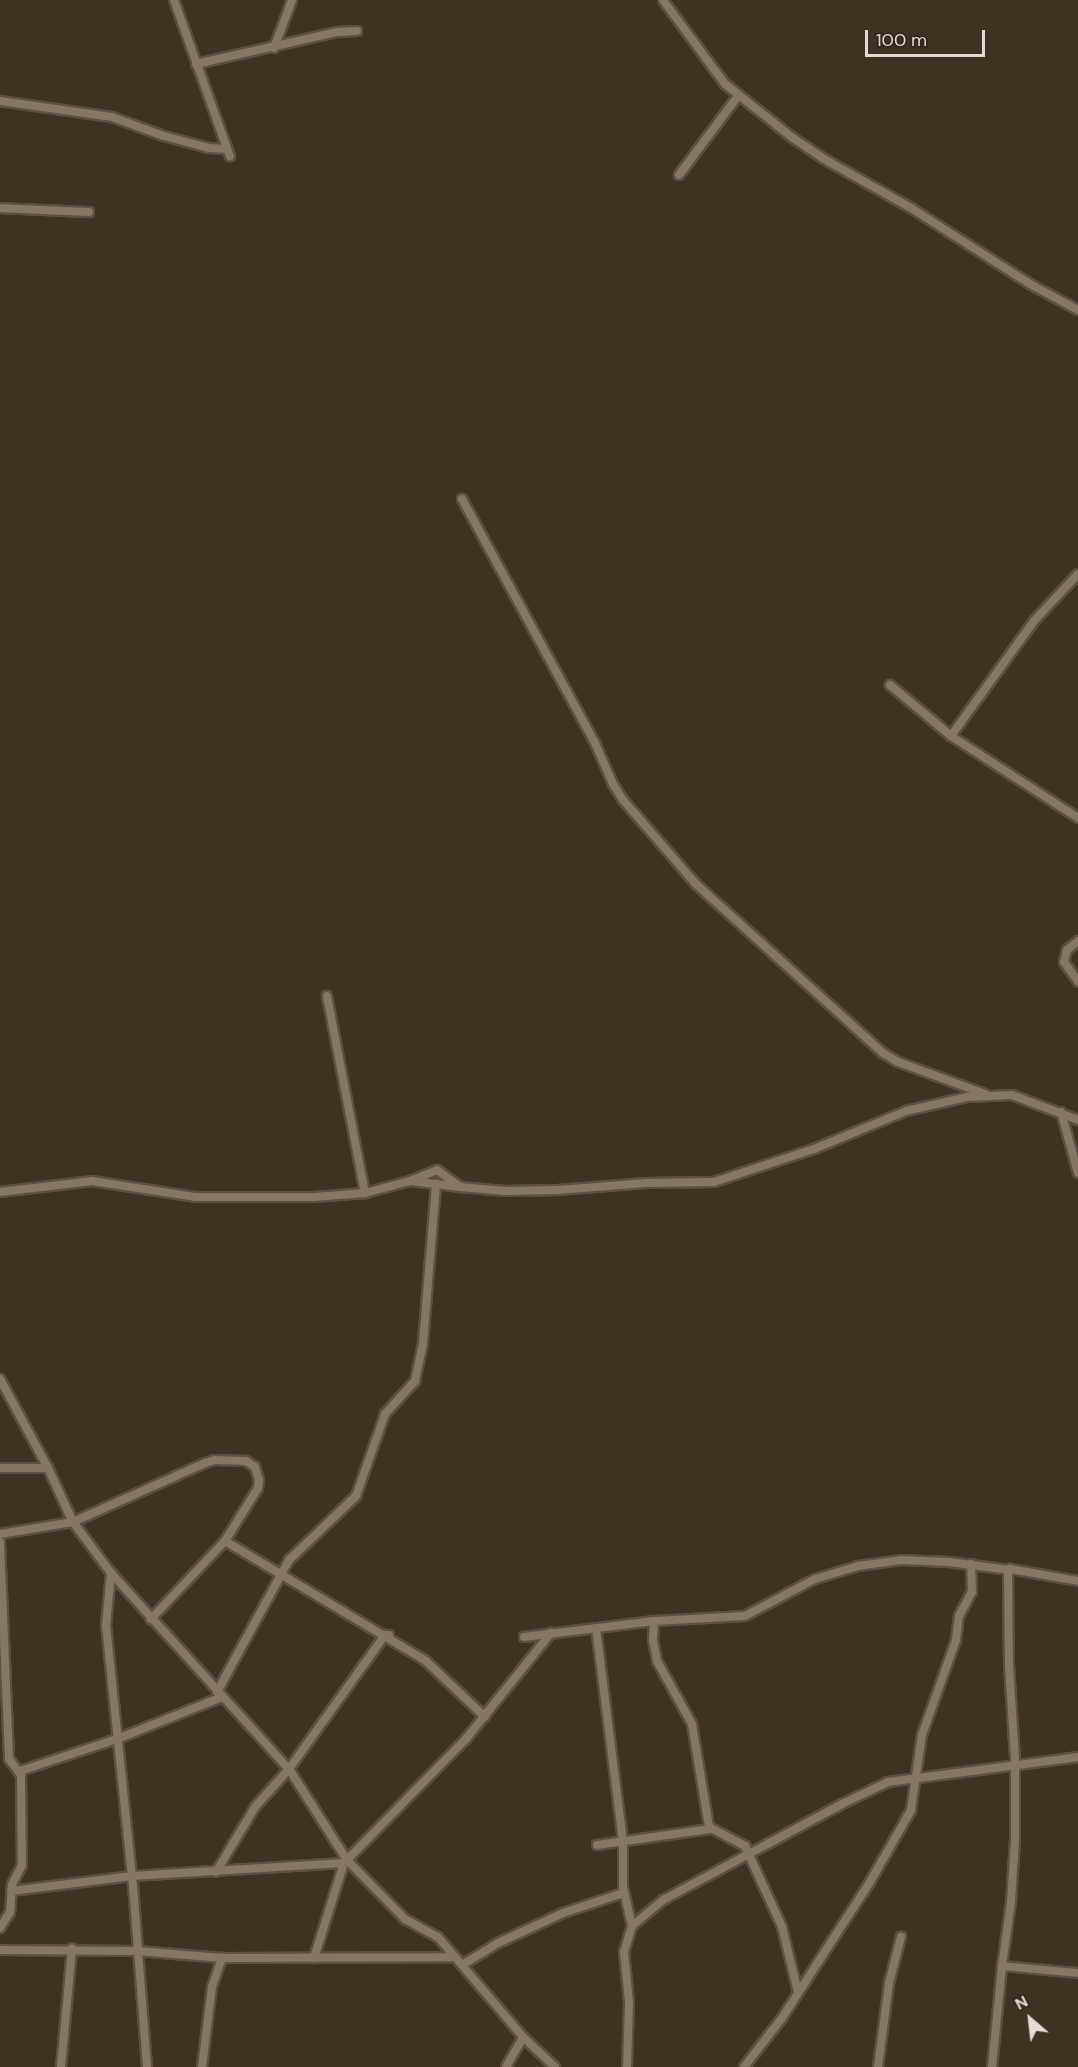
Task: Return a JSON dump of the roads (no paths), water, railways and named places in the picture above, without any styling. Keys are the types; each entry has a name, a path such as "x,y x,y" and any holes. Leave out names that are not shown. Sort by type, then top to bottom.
{"street":[{"path":"0,101 112,117 164,136 228,153 174,0"},
{"path":"274,48 292,0"},
{"path":"663,0 707,61 738,96 824,159 911,208 1030,284 1078,310"},
{"path":"196,64 337,32 357,31"},
{"path":"679,175 738,96"},
{"path":"0,208 88,212"},
{"path":"462,499 596,743 613,784 623,800 696,884 883,1053 898,1062 990,1095"},
{"path":"951,736 1034,621 1078,574"},
{"path":"890,685 951,736 1078,818"},
{"path":"1078,941 1068,950 1064,962 1078,981"},
{"path":"327,996 365,1193"},
{"path":"410,1181 505,1191 722,1181 814,1149 906,1112 967,1097 1012,1095 1078,1120"},
{"path":"1061,1112 1078,1173"},
{"path":"0,1192 92,1180 195,1197 314,1197 365,1193 410,1181 437,1170 460,1187"},
{"path":"20,1771 117,1739 220,1694 281,1574 303,1545 356,1496 386,1414 415,1381 423,1343 436,1184"},
{"path":"0,1378 48,1468 73,1522 111,1573 289,1769 345,1861 405,1919 438,1937 524,2037 555,2067"},
{"path":"0,1534 73,1522 215,1460 246,1461 255,1467 260,1480 258,1488 225,1541 151,1619"},
{"path":"0,1468 48,1468"},
{"path":"225,1541 388,1635 426,1661 485,1717"},
{"path":"0,1542 4,1759 20,1771"},
{"path":"524,1637 654,1621 745,1616 815,1580 858,1566 908,1559 971,1564 1078,1581"},
{"path":"744,2067 798,1992 911,1810 922,1735 956,1640 959,1616 972,1592 971,1564"},
{"path":"992,2067 1011,1902 1015,1764 1009,1666 1009,1570"},
{"path":"111,1573 106,1625 132,1876 147,2067"},
{"path":"654,1621 653,1640 657,1661 692,1724 710,1829"},
{"path":"596,1628 623,1841 623,1893 633,1926"},
{"path":"314,1958 345,1861 485,1717 551,1634"},
{"path":"216,1872 255,1807 289,1769 388,1635"},
{"path":"627,2067 629,2002 623,1956 633,1926 671,1895 896,1779 1078,1757"},
{"path":"0,1928 10,1912 11,1891 22,1865 20,1771"},
{"path":"597,1845 710,1829 741,1842 782,1926 798,1992"},
{"path":"11,1891 132,1876 216,1872 345,1861"},
{"path":"462,1965 498,1943 553,1917 623,1893"},
{"path":"878,2067 889,1983 901,1937"},
{"path":"61,2067 72,1949"},
{"path":"0,1950 138,1951 222,1958 453,1957"},
{"path":"202,2067 212,1987 222,1958"},
{"path":"1002,1966 1078,1973"},
{"path":"506,2067 524,2037"}]}
